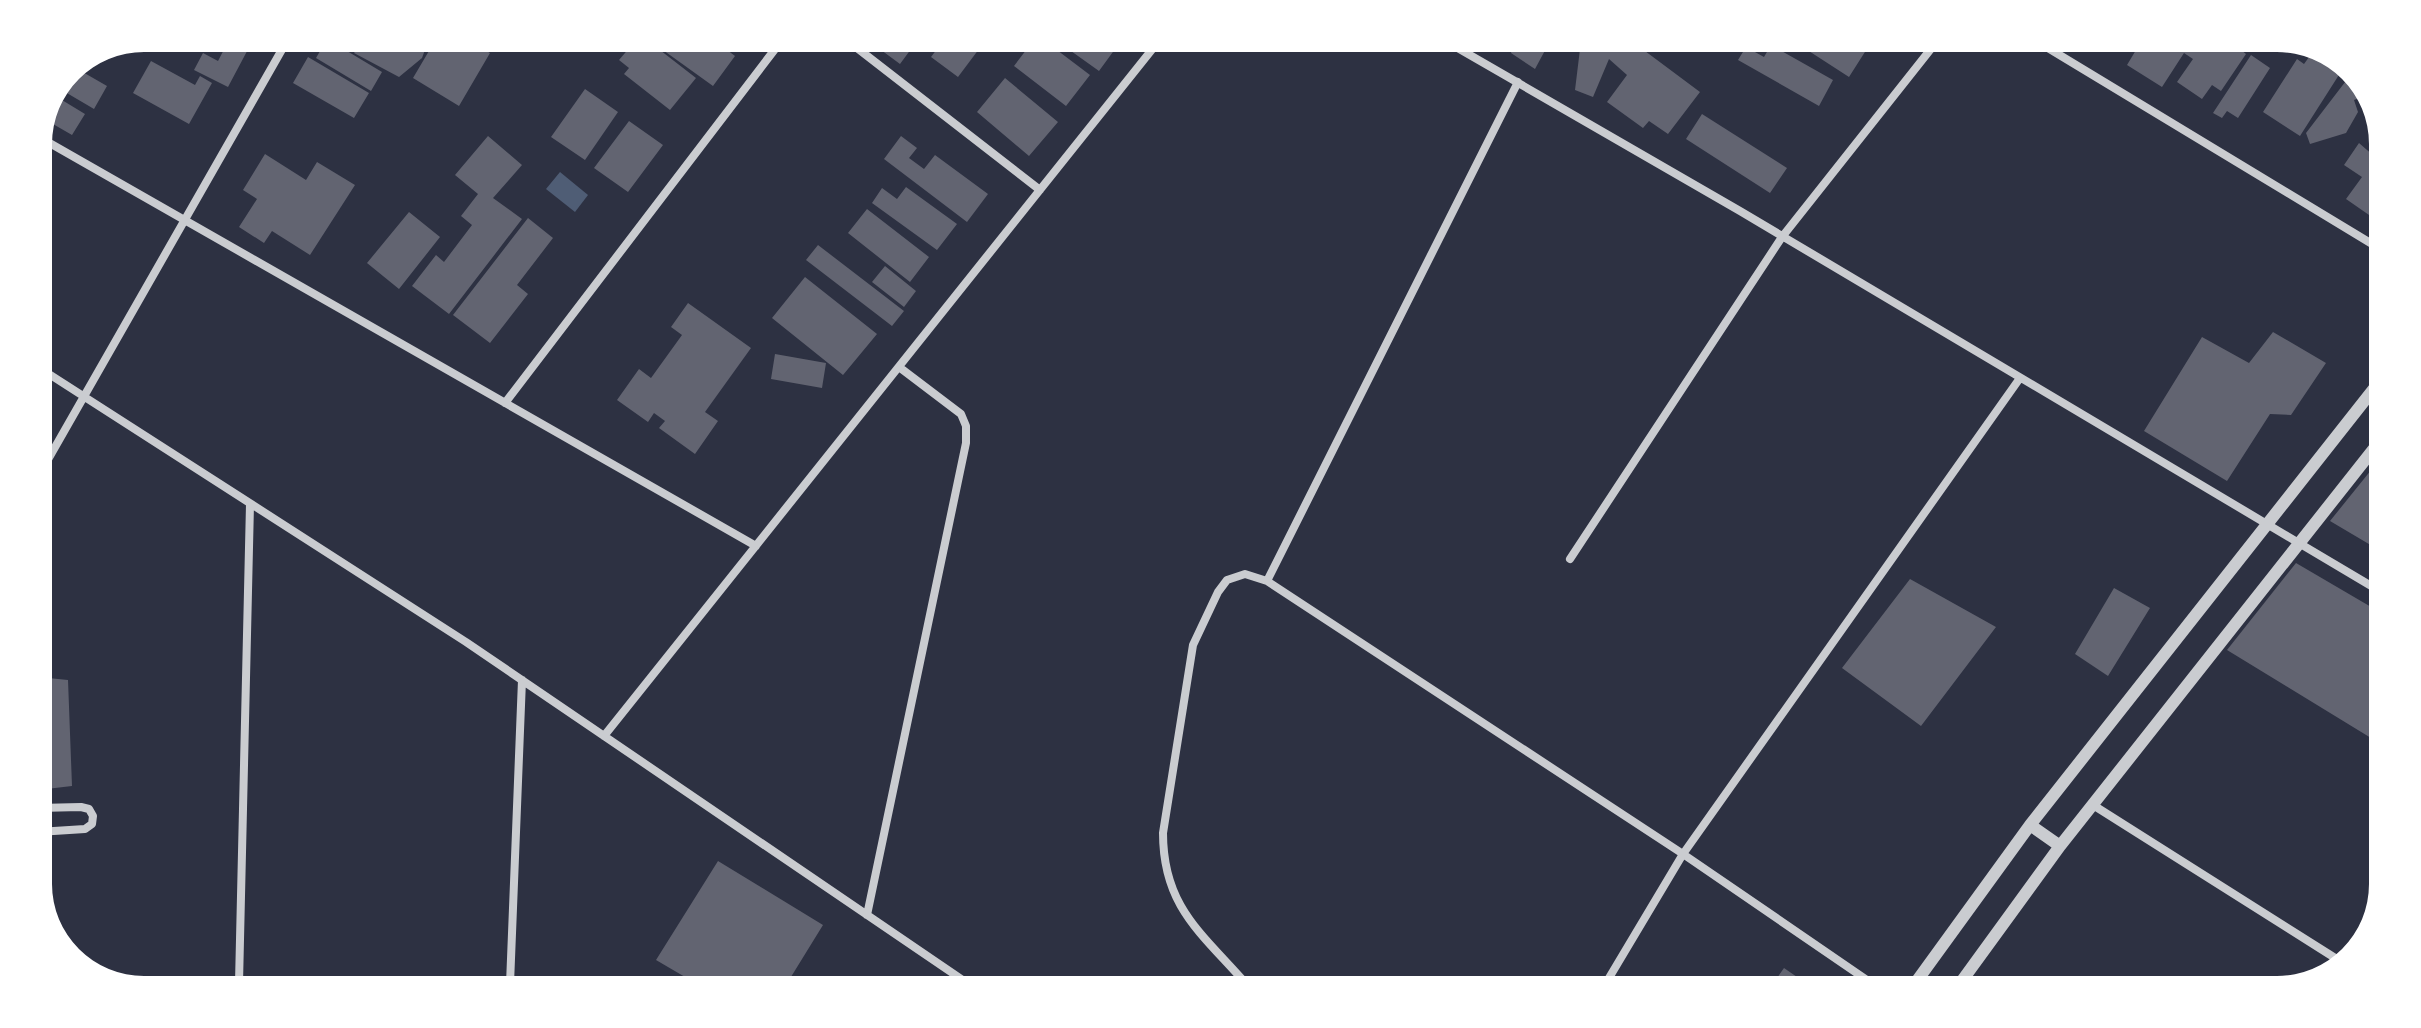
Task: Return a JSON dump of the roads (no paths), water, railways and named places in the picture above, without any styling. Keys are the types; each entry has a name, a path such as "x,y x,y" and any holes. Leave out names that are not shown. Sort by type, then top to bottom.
{"street":[{"path":"52,453 281,52"},
{"path":"505,403 773,52"},
{"path":"862,52 1040,190"},
{"path":"604,736 1150,52"},
{"path":"1465,52 2369,585"},
{"path":"1570,559 1782,237 1928,52"},
{"path":"2055,52 2369,242"},
{"path":"1267,581 1518,82"},
{"path":"52,144 756,546"},
{"path":"867,915 966,443 966,426 961,414 899,367"},
{"path":"52,376 522,680 957,976"},
{"path":"1610,976 1683,854 2020,378"},
{"path":"1920,976 2030,825 2369,395"},
{"path":"1965,976 2060,846 2369,455"},
{"path":"239,976 250,504"},
{"path":"1239,976 1179,907 1167,880 1163,833 1193,645 1218,592 1227,580 1245,574 1267,581 1683,854 1861,976"},
{"path":"510,976 522,680"},
{"path":"2093,805 2333,957"},
{"path":"52,808 81,807 89,809 93,816 92,824 85,829 52,831"},
{"path":"2030,825 2060,846"}],"water":[{"path":"560,172 588,195 575,212 546,189"}]}
